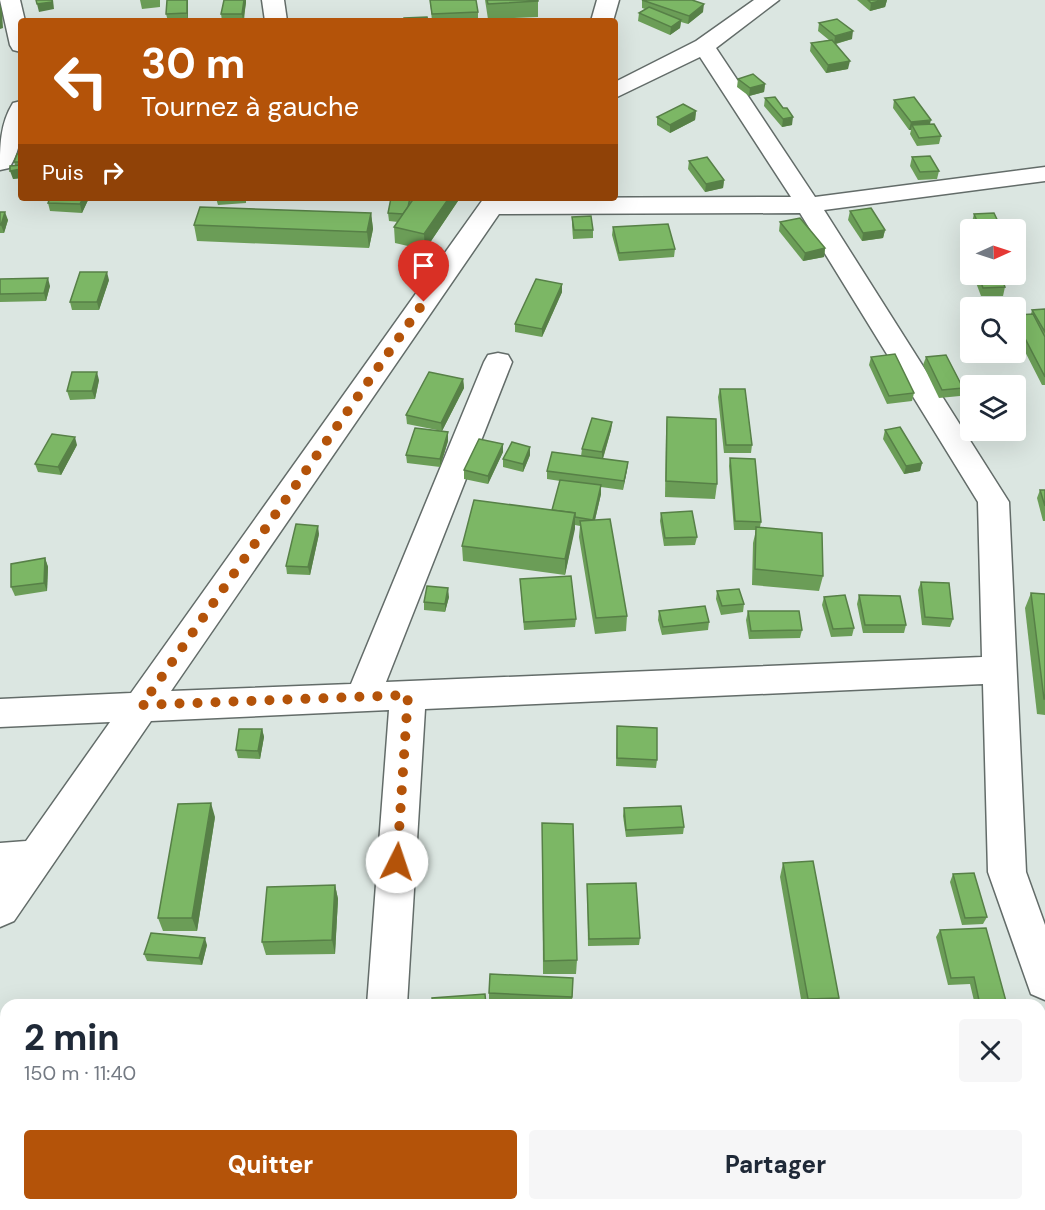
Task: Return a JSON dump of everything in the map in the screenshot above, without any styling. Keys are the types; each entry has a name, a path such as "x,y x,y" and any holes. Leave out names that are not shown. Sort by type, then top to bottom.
{"street":[{"path":"9,0 18,34"},
{"path":"273,0 276,18"},
{"path":"603,18 608,0"},
{"path":"618,89 704,46 768,0"},
{"path":"704,46 808,205 993,502 1007,872 1045,981"},
{"path":"0,160 18,123"},
{"path":"0,909 494,202 808,205 1045,174"},
{"path":"363,697 498,362"},
{"path":"0,713 142,705 999,670"},
{"path":"387,999 408,695"},
{"path":"0,860 37,856"}],"building":[{"path":"36,0 52,0 52,2 37,4"},
{"path":"167,0 187,0 187,13 166,14"},
{"path":"224,0 244,0 242,14 221,14"},
{"path":"430,0 476,0 478,12 432,14"},
{"path":"487,0 538,0 538,1 488,4"},
{"path":"642,0 692,0 704,4 689,16"},
{"path":"868,0 884,0 871,3"},
{"path":"649,7 681,20 671,27 639,13"},
{"path":"837,19 853,31 835,36 819,23"},
{"path":"832,40 850,61 828,65 811,43"},
{"path":"753,74 765,84 750,88 738,79"},
{"path":"775,97 793,117 783,119 765,98"},
{"path":"914,97 931,120 911,122 894,100"},
{"path":"683,104 696,111 670,125 657,117"},
{"path":"934,124 941,136 919,138 912,125"},
{"path":"930,156 939,171 920,172 912,157"},
{"path":"707,157 724,180 706,184 689,161"},
{"path":"18,165 18,170 10,171 10,166"},
{"path":"49,201 82,201 80,204 48,203"},
{"path":"390,201 409,201 403,214 388,213"},
{"path":"412,201 447,201 424,234 394,227"},
{"path":"200,207 371,213 367,232 194,225"},
{"path":"871,208 885,230 863,233 850,211"},
{"path":"0,212 5,212 1,225 0,225"},
{"path":"994,213 997,219 976,219 974,214"},
{"path":"591,216 593,230 574,230 572,217"},
{"path":"800,218 825,248 805,253 780,222"},
{"path":"668,224 675,249 619,253 613,227"},
{"path":"80,272 107,272 97,302 70,302"},
{"path":"48,278 44,293 0,294 0,279"},
{"path":"536,279 562,284 542,329 515,324"},
{"path":"982,285 1004,285 1005,287 983,288"},
{"path":"1045,309 1045,332 1032,310"},
{"path":"1026,314 1033,314 1045,337 1045,377 1026,340"},
{"path":"895,354 914,393 889,396 871,357"},
{"path":"946,355 960,382 960,388 942,390 926,357"},
{"path":"72,372 97,372 92,391 67,391"},
{"path":"429,372 463,379 441,423 406,415"},
{"path":"720,389 745,389 752,445 726,445"},
{"path":"667,417 716,419 717,484 666,481"},
{"path":"592,418 612,422 602,452 582,449"},
{"path":"900,427 922,463 906,466 885,430"},
{"path":"415,428 448,432 440,459 406,455"},
{"path":"52,434 75,437 58,467 35,464"},
{"path":"479,439 503,444 488,476 464,470"},
{"path":"512,442 530,447 523,464 503,459"},
{"path":"552,452 628,462 624,481 547,471"},
{"path":"730,458 755,459 761,522 735,521"},
{"path":"560,480 601,485 593,520 575,517 575,513 552,510"},
{"path":"1040,490 1045,490 1045,506"},
{"path":"474,500 575,513 565,559 462,546"},
{"path":"692,511 697,537 665,538 661,513"},
{"path":"610,519 627,616 596,618 580,521"},
{"path":"296,524 318,526 308,567 286,566"},
{"path":"756,527 822,533 823,576 755,569"},
{"path":"45,558 44,583 11,587 11,564"},
{"path":"571,576 576,619 524,622 520,579"},
{"path":"921,582 949,583 953,619 925,617"},
{"path":"427,586 448,588 445,604 424,602"},
{"path":"739,589 744,604 722,606 717,591"},
{"path":"1031,593 1045,594 1045,699 1044,699"},
{"path":"845,595 854,628 833,629 824,597"},
{"path":"859,595 900,596 906,625 865,625"},
{"path":"705,606 709,622 663,627 659,611"},
{"path":"748,611 799,611 802,630 751,631"},
{"path":"617,726 657,728 657,760 617,758"},
{"path":"239,729 262,729 258,751 236,750"},
{"path":"211,803 192,918 158,918 178,804"},
{"path":"681,806 684,827 626,830 624,808"},
{"path":"542,823 573,824 577,960 544,961"},
{"path":"813,861 839,998 808,999 783,863"},
{"path":"974,873 987,917 965,918 953,874"},
{"path":"636,883 640,938 589,939 587,884"},
{"path":"335,885 332,940 262,942 267,887"},
{"path":"986,928 1005,999 979,999 974,977 951,978 940,930"},
{"path":"151,933 205,938 199,958 144,954"},
{"path":"490,974 573,978 572,997 489,993"},
{"path":"485,994 485,999 432,999"}],"route":[{"path":"397,862 408,695 142,705 424,302"}]}
